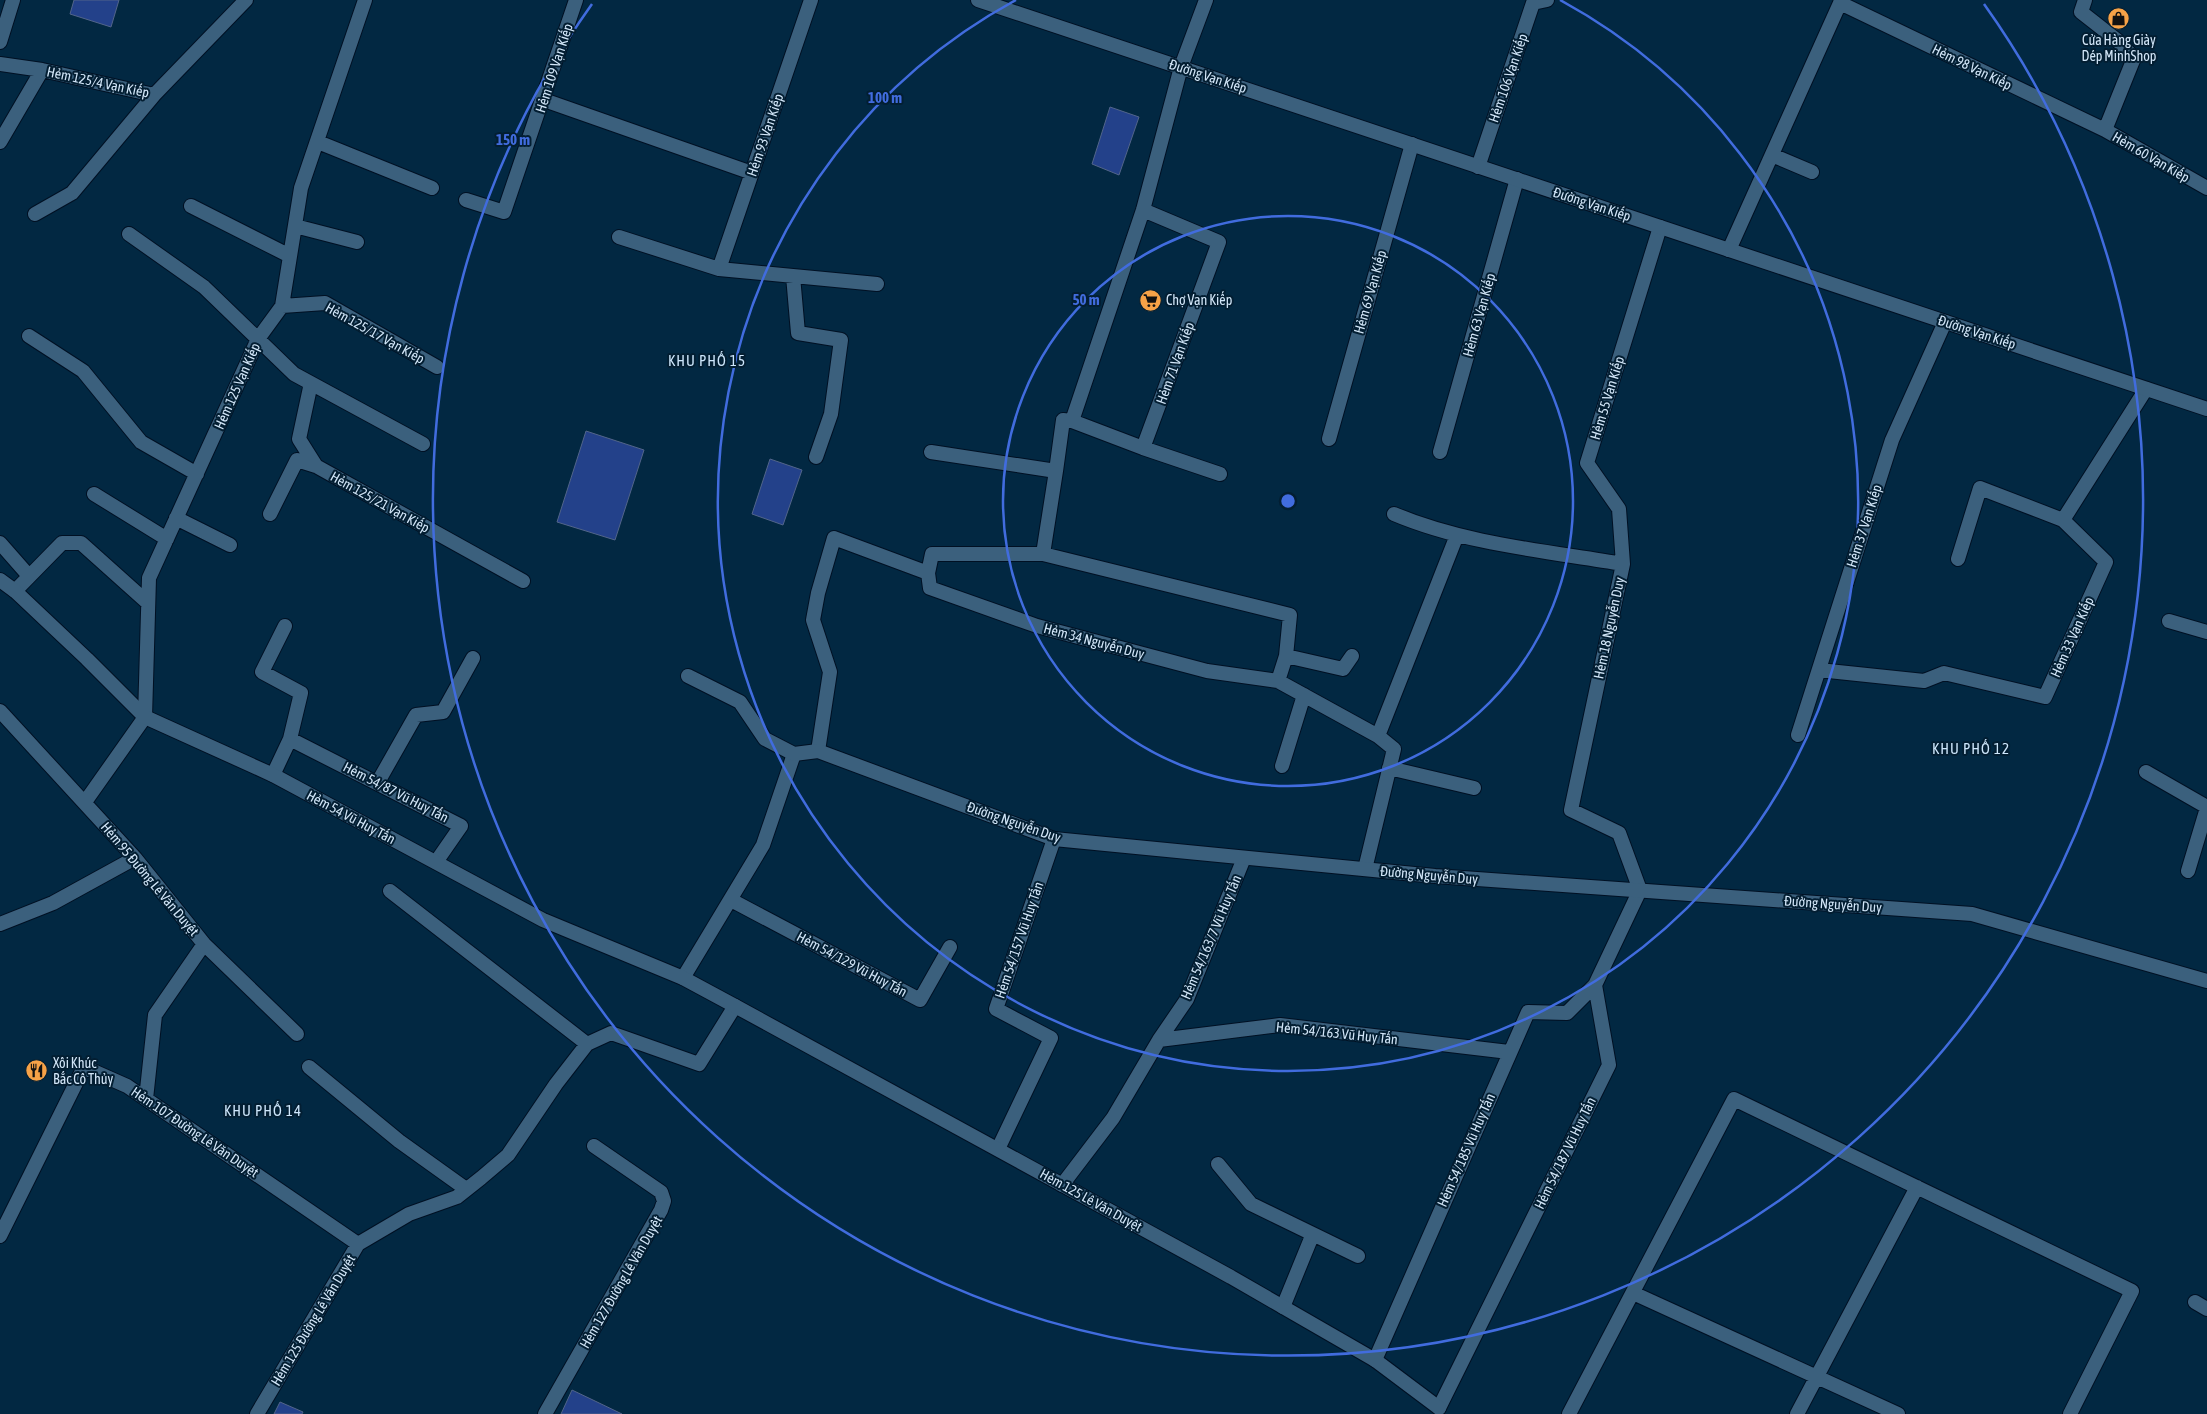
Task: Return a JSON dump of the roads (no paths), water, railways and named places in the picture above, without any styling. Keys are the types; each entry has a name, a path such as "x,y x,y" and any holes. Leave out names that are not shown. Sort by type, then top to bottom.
{"street":[{"path":"0,42 13,0"},
{"name":"Hẻm 125/4 Vạn Kiếp","path":"0,64 42,70 154,95 246,0"},
{"name":"Hẻm 125 Vạn Kiếp","path":"145,717 149,578 258,339 282,306 302,188 365,0"},
{"name":"Hẻm 109 Vạn Kiếp","path":"466,200 504,212 544,100 576,0"},
{"name":"Hẻm 93 Vạn Kiếp","path":"720,269 810,0"},
{"name":"Đường Vạn Kiếp","path":"978,0 2207,409"},
{"path":"1072,421 1142,210 1181,67 1206,0"},
{"name":"Hẻm 60 Vạn Kiếp","path":"2085,0 2081,12 2118,41 2134,58 2105,130 2207,188"},
{"name":"Hẻm 106 Vạn Kiếp","path":"1478,167 1536,1"},
{"name":"Hẻm 98 Vạn Kiếp","path":"1729,250 1840,2 2105,130"},
{"path":"0,142 42,70"},
{"path":"35,214 72,193 154,95"},
{"path":"544,100 752,173"},
{"path":"318,142 432,188"},
{"name":"Hẻm 69 Vạn Kiếp","path":"1329,439 1412,144"},
{"path":"1772,155 1812,172"},
{"name":"Hẻm 63 Vạn Kiếp","path":"1440,452 1517,179"},
{"path":"191,206 290,256"},
{"name":"Hẻm 71 Vạn Kiếp","path":"1142,210 1219,242 1144,448"},
{"path":"295,226 357,242"},
{"name":"Hẻm 55 Vạn Kiếp","path":"1623,564 1619,509 1588,463 1660,227"},
{"path":"130,234 204,288 294,374 423,444"},
{"path":"619,237 720,269 877,284"},
{"path":"793,276 798,333 840,340 831,414 816,457"},
{"name":"Hẻm 125/17 Vạn Kiếp","path":"282,306 325,303 437,367"},
{"name":"Hẻm 37 Vạn Kiếp","path":"1798,735 1892,440 1945,322"},
{"path":"28,336 83,371 141,442 197,474"},
{"name":"Hẻm 125/21 Vạn Kiếp","path":"311,383 299,439 316,466 523,581"},
{"path":"1958,559 1980,488 2063,520 2146,389"},
{"path":"1043,554 1063,420 1072,421 1220,474"},
{"path":"931,452 1056,471"},
{"path":"270,514 297,460 316,466"},
{"path":"94,494 166,539"},
{"name":"Hẻm 18 Nguyễn Duy","path":"1394,514 1419,524 1457,535 1623,564 1571,810 1619,833 1640,890"},
{"path":"176,518 230,545"},
{"name":"Hẻm 33 Vạn Kiếp","path":"1819,670 1924,681 1944,673 2045,698 2106,562 2063,520"},
{"path":"1378,736 1457,535"},
{"path":"818,751 830,672 814,620 818,593 834,538 928,573 932,554 1043,554 1290,615 1286,656 1278,681"},
{"path":"0,543 28,576"},
{"path":"14,591 62,543 81,543 148,603"},
{"name":"Hẻm 34 Nguyễn Duy","path":"928,573 930,588 1037,626 1208,672 1278,681 1378,736 1394,749 1365,870"},
{"name":"Hẻm 54 Vũ Huy Tấn","path":"0,580 14,591 145,717 273,775 543,920 683,978 735,1006"},
{"path":"2170,621 2207,632"},
{"path":"273,775 290,739 302,693 262,672 285,626"},
{"path":"1286,656 1343,669 1352,656"},
{"path":"378,782 416,715 443,712 473,658"},
{"path":"683,978 763,845 794,754 765,739 740,702 688,676"},
{"path":"1282,766 1304,695"},
{"name":"Hẻm 95 Đường Lê Văn Duyệt","path":"0,711 135,858 204,944 155,1014 146,1099"},
{"path":"85,802 145,717"},
{"name":"Hẻm 54/87 Vũ Huy Tấn","path":"290,739 378,782 461,826 436,862"},
{"name":"Đường Nguyễn Duy","path":"794,754 818,751 1054,838 1365,870 1972,914 2207,981"},
{"path":"1389,768 1474,788"},
{"path":"2146,772 2207,808 2188,871"},
{"name":"Hẻm 54/157 Vũ Huy Tấn","path":"998,1149 1051,1038 996,1009 1054,838"},
{"path":"0,924 53,903 135,858"},
{"name":"Hẻm 54/163/7 Vũ Huy Tấn","path":"1159,1040 1187,999 1244,858"},
{"path":"1595,985 1640,890"},
{"path":"390,891 587,1044"},
{"name":"Hẻm 54/129 Vũ Huy Tấn","path":"731,900 920,1000 950,947"},
{"path":"204,944 297,1034"},
{"name":"Hẻm 54/185 Vũ Huy Tấn","path":"1374,1360 1528,1012 1567,1013 1595,985"},
{"name":"Hẻm 54/187 Vũ Huy Tấn","path":"1439,1408 1609,1065 1595,985"},
{"name":"Hẻm 125 Lê Văn Duyệt","path":"735,1006 1283,1307 1374,1360 1439,1408"},
{"name":"Hẻm 125 Đường Lê Văn Duyệt","path":"257,1414 358,1244 409,1214 457,1198 508,1155 556,1084 587,1044 611,1033 699,1064 735,1006"},
{"name":"Hẻm 54/163 Vũ Huy Tấn","path":"1159,1040 1280,1025 1509,1052"},
{"path":"1062,1185 1113,1118 1159,1040"},
{"name":"Hẻm 107 Đường Lê Văn Duyệt","path":"0,1236 84,1067 127,1086 358,1244"},
{"path":"309,1067 399,1141 466,1189"},
{"path":"1569,1414 1734,1098 2132,1291 2070,1414"},
{"name":"Hẻm 127 Đường Lê Văn Duyệt","path":"545,1414 662,1210 664,1201 661,1192 594,1146"},
{"path":"1218,1164 1250,1204 1312,1236 1358,1256"},
{"path":"1797,1414 1917,1187"},
{"path":"1283,1307 1312,1236"},
{"path":"1633,1293 1898,1414"}],"place":[{"name":"Cửa Hàng Giày Dép MinhShop","path":"2119,18"},
{"name":"Chợ Vạn Kiếp","path":"1150,300"},
{"name":"Xôi Khúc Bắc Cô Thủy","path":"37,1071"}],"district":[{"name":"KHU PHỐ 15","path":"707,360"},
{"name":"KHU PHỐ 12","path":"1971,748"},
{"name":"KHU PHỐ 14","path":"263,1110"}]}
